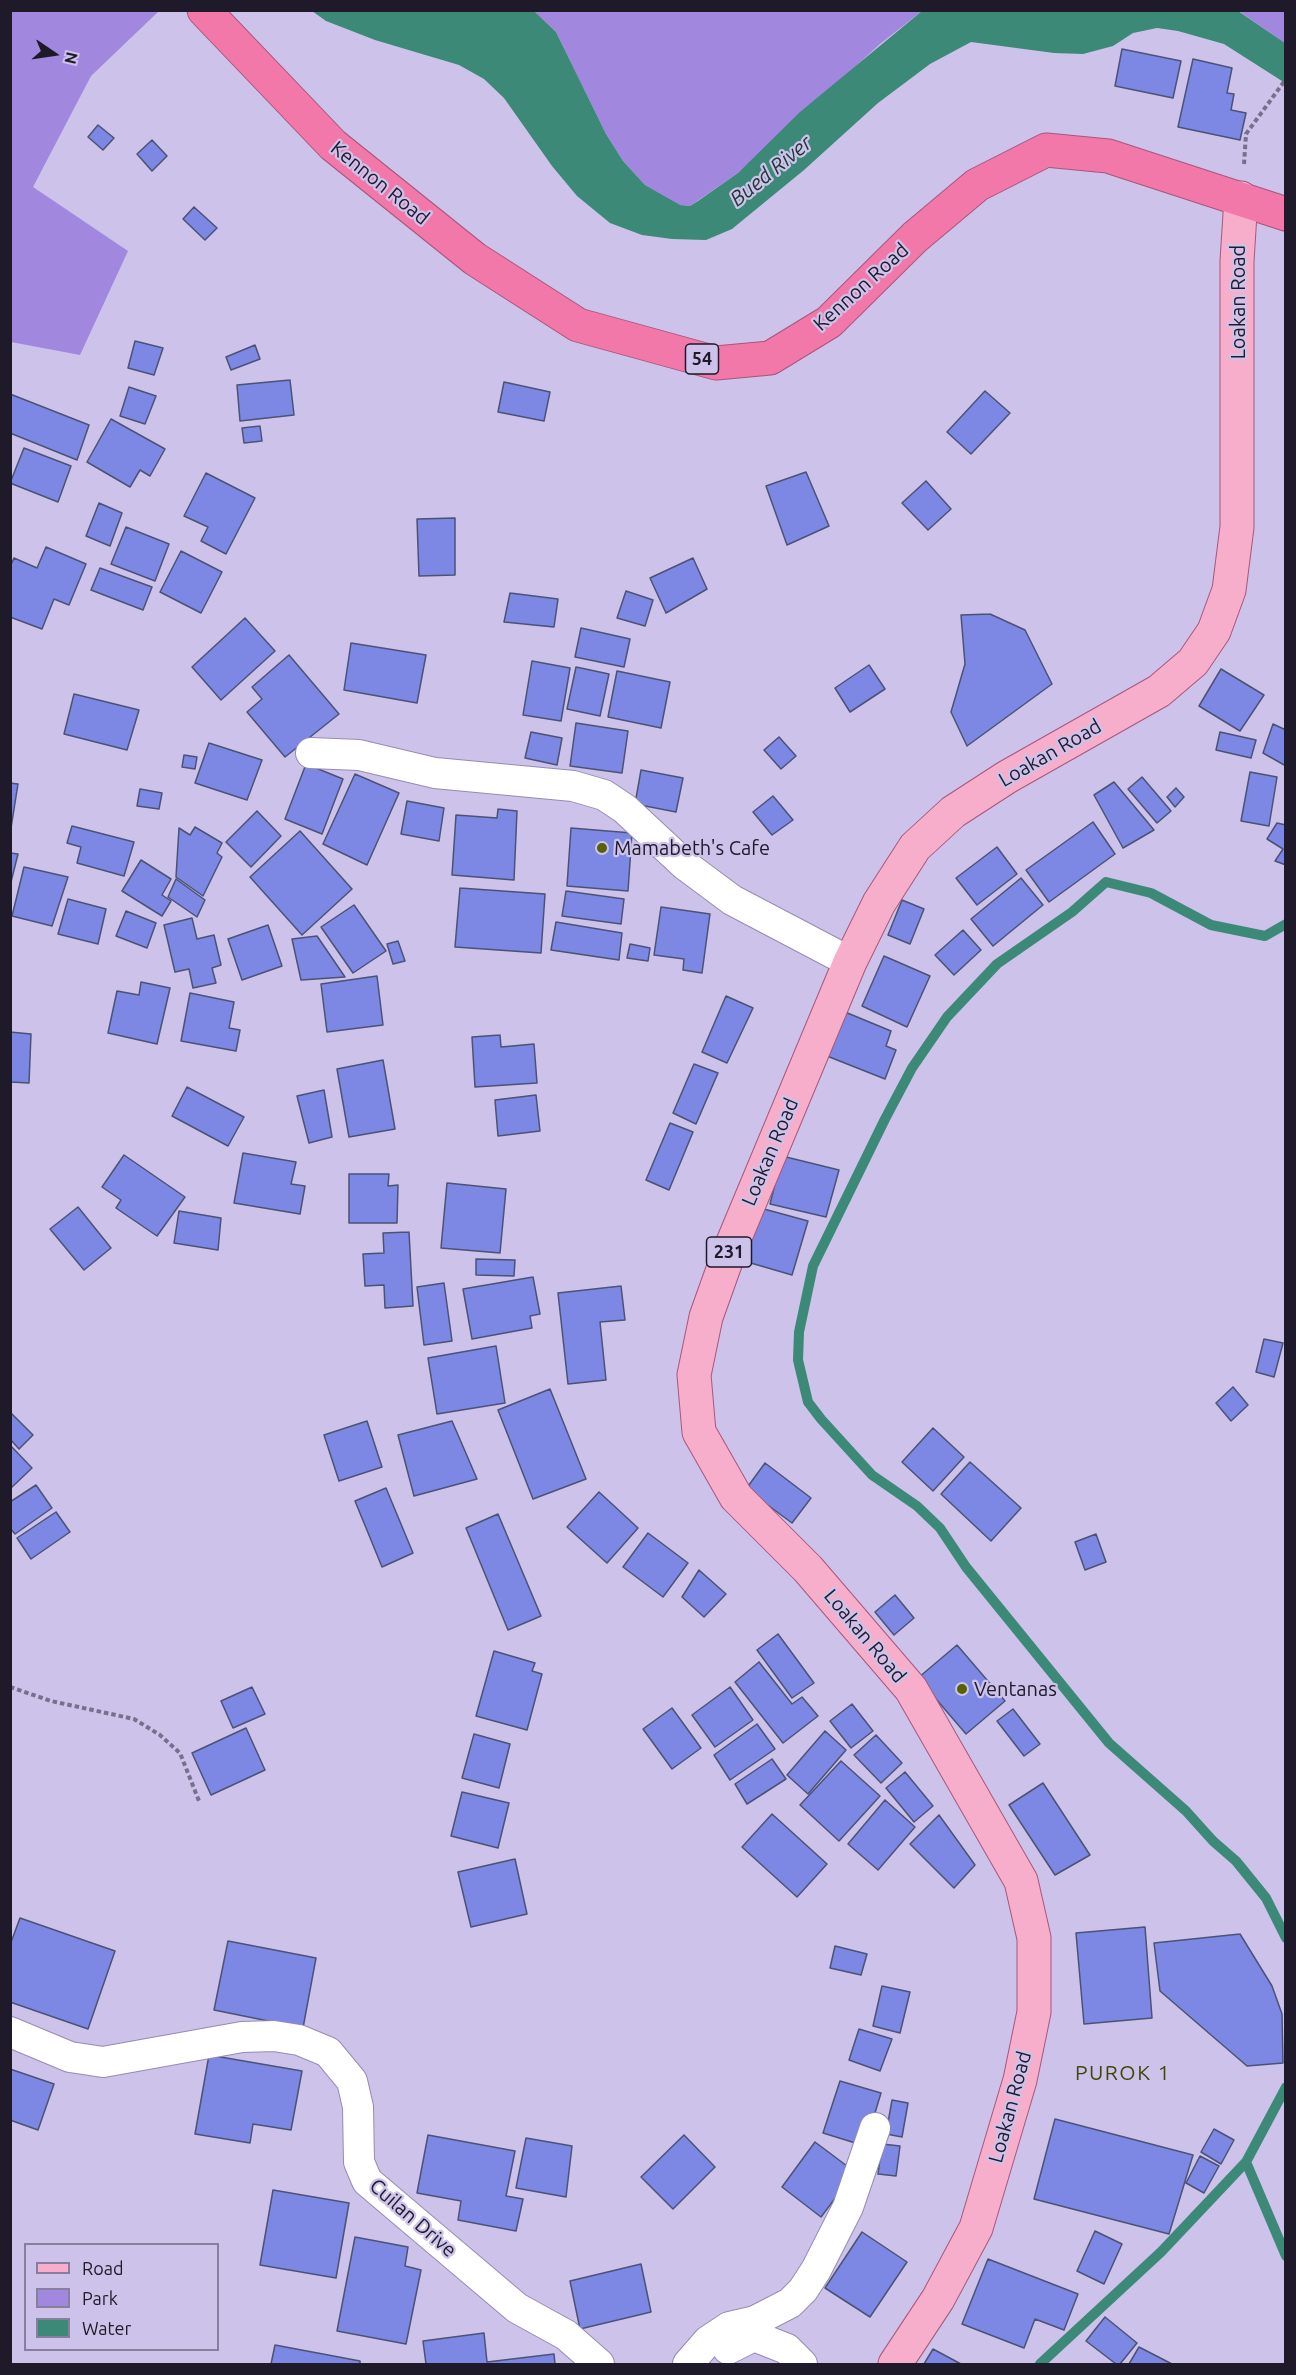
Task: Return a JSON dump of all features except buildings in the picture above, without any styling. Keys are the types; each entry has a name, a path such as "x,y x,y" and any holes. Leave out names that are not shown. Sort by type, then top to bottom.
{"highway":[{"name":"Kennon Road","path":"204,10 333,146 475,259 578,325 716,363 770,358 829,322 915,237 977,185 1046,150 1108,156 1286,214"}],"main road":[{"name":"Loakan Road","path":"895,2364 938,2300 976,2228 1020,2080 1034,2012 1034,1938 1021,1881 911,1689 808,1569 735,1497 699,1432 694,1375 706,1317 731,1246 850,962 879,903 915,847 953,812 1006,777 1159,691 1193,662 1215,631 1229,590 1237,527 1237,261 1241,198"}],"street":[{"path":"311,753 359,755 435,773 573,786 604,795 625,809 685,866 732,900 850,962"},
{"name":"Cuilan Drive","path":"10,2032 70,2057 103,2062 242,2037 274,2036 299,2040 328,2052 352,2081 358,2107 359,2162 367,2181 517,2307 566,2335 599,2364"},
{"path":"688,2364 708,2341 722,2332 770,2314 790,2303 803,2290 816,2270 848,2207 875,2128"},
{"path":"698,2364 754,2336 787,2349 802,2364"}],"path":[{"path":"1246,134 1286,79"},
{"path":"10,1687 51,1701 134,1719 160,1735 180,1753 200,1801"}],"green space":[{"path":"10,11 159,11 91,76 33,187 128,251 80,355 11,342"},
{"path":"534,11 922,11 880,44 738,173 690,206 679,205 645,185 623,161 606,134 556,32"},
{"path":"1238,11 1285,11 1285,43 1240,12"}],"water":[{"name":"Bued River","path":"312,11 534,11 556,32 606,134 623,161 645,185 680,205 690,206 738,173 800,112 922,11 1238,11 1285,43 1285,86 1282,81 1224,44 1178,31 1157,28 1133,33 1113,46 1083,54 1054,53 971,42 930,64 878,103 804,170 732,229 706,240 672,239 642,235 610,223 577,196 552,166 504,98 484,79 459,65 375,40 326,21"}],"waterway":[{"path":"1286,924 1265,936 1211,925 1151,893 1106,882 1072,912 997,964 947,1017 912,1068 885,1119 813,1266 799,1332 798,1360 808,1402 821,1419 872,1475 917,1506 940,1528 966,1567 1109,1743 1186,1811 1213,1841 1236,1861 1266,1898 1286,1938"},
{"path":"1040,2364 1161,2252 1246,2162 1286,2087"},
{"path":"1246,2162 1286,2256"}],"place":[{"name":"Mamabeth's Cafe","path":"602,848"},
{"name":"Ventanas","path":"962,1689"}],"district":[{"name":"PUROK 1","path":"1123,2073"}]}
